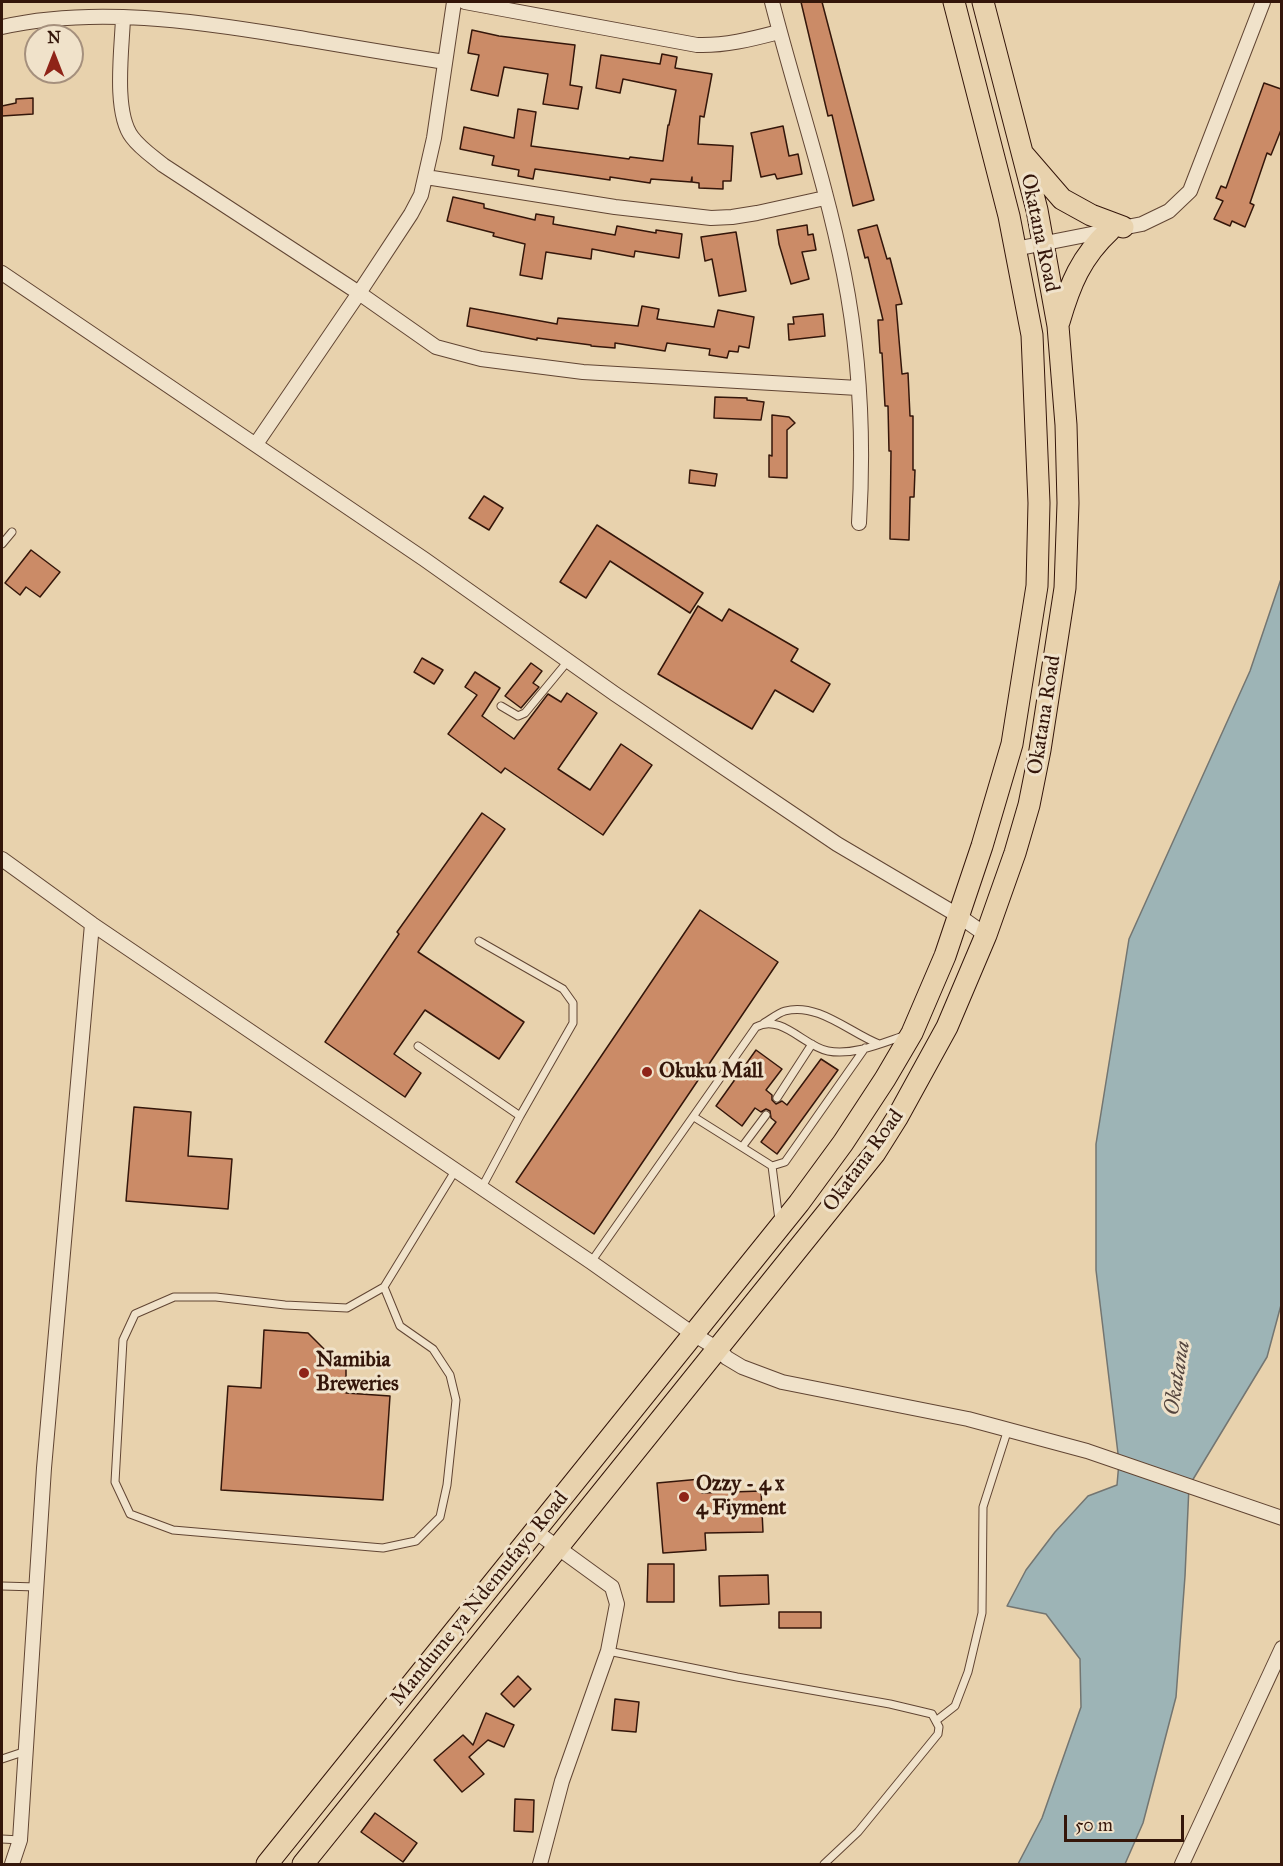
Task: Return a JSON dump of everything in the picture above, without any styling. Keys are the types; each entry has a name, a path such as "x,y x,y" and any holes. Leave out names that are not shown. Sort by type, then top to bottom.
{"main road":[{"name":"Okatana Road","path":"693,1334 780,1229 843,1143 912,1033 959,916 1012,744 1036,586 1039,503 1032,346 1016,249 954,2"},
{"name":"Okatana Road","path":"718,1348 875,1153 929,1063 986,935 1015,853 1029,805 1040,750 1065,588 1068,503 1066,425 1058,326 1043,243 983,2"},
{"path":"1020,150 1062,199 1117,229 1084,257 1068,289 1058,326"},
{"name":"Mandume ya Ndemufayo Road","path":"267,1864 693,1334"},
{"name":"Mandume ya Ndemufayo Road","path":"303,1864 718,1348"}],"street":[{"path":"256,444 359,293 421,195 426,177 454,2"},
{"path":"465,2 697,45 717,46 780,32"},
{"path":"772,2 844,273 852,320 861,451 859,523"},
{"path":"1016,249 1142,224 1169,211 1190,191 1263,2"},
{"path":"2,27 93,16 214,24 445,62"},
{"path":"123,18 121,104 124,121 131,136 145,151 436,347 481,359 583,372 858,388"},
{"path":"426,177 615,207 711,218 757,213 825,198"},
{"path":"2,273 256,444 568,661 837,844 959,916 986,935"},
{"path":"2,859 92,924 591,1262 693,1334 718,1348 742,1367 782,1382 1008,1429 1087,1451 1281,1518"},
{"path":"12,1864 20,1840 46,1445 92,924"},
{"path":"535,1531 612,1587 617,1604 608,1651 562,1782 540,1864"},
{"path":"1182,1864 1281,1647"}],"lane":[{"path":"2,544 12,532"},
{"path":"501,706 518,716 525,713 568,661"},
{"path":"478,942 563,989 573,1003 573,1023 481,1189"},
{"path":"591,1262 756,1027 784,1011 802,1009 814,1011 880,1044"},
{"path":"764,1023 775,1024 827,1051 845,1052 865,1048 912,1033"},
{"path":"777,1098 812,1044"},
{"path":"418,1046 520,1116"},
{"path":"772,1166 784,1162 865,1048"},
{"path":"742,1147 766,1115"},
{"path":"694,1117 772,1166"},
{"path":"772,1166 780,1229"},
{"path":"384,1287 400,1326 433,1349 450,1375 456,1400 447,1485 440,1517 416,1541 383,1548 173,1530 130,1514 115,1482 123,1340 135,1314 174,1297 216,1297 285,1305 347,1308 384,1287 455,1171"},
{"path":"937,1720 955,1706 970,1662 982,1613 983,1507 1008,1429"},
{"path":"2,1586 37,1587"},
{"path":"608,1651 932,1714 937,1720 938,1734 858,1832 824,1864"},
{"path":"2,1760 26,1751"},
{"path":"2,1839 20,1840"}],"water":[{"name":"Okatana","path":"1281,579 1281,1305 1267,1357 1189,1486 1176,1697 1143,1823 1125,1864 1018,1864 1042,1818 1081,1707 1080,1659 1046,1614 1007,1606 1026,1570 1055,1532 1088,1496 1117,1485 1119,1462 1096,1270 1096,1144 1129,939 1250,671"}],"building":[{"path":"801,2 822,2 874,200 853,206 832,115 828,116"},
{"path":"472,30 499,36 575,45 570,85 582,87 578,109 543,104 548,74 504,67 498,96 471,90 479,55 468,53"},
{"path":"662,54 677,57 675,68 712,74 704,117 700,116 698,144 733,146 731,181 723,181 723,189 699,188 699,183 692,182 692,177 691,182 651,179 650,183 610,177 610,180 535,169 533,179 518,176 519,170 492,165 494,156 460,149 464,127 514,138 518,109 536,112 531,146 629,159 630,157 663,161 676,90 623,79 620,93 596,88 601,55 660,64"},
{"path":"1264,83 1281,89 1281,130 1271,155 1267,153 1250,203 1254,205 1245,227 1232,221 1230,226 1214,219 1223,201 1216,198 1221,186 1226,188"},
{"path":"33,98 33,114 2,116 2,106 16,103 16,99"},
{"path":"783,126 789,156 798,154 802,174 777,179 775,174 761,177 751,133"},
{"path":"453,197 484,204 484,208 535,220 536,214 554,217 553,224 615,235 617,226 656,233 656,230 682,234 679,258 635,251 634,257 592,249 591,259 546,252 542,279 520,275 525,244 447,221"},
{"path":"807,225 808,235 813,234 816,250 802,252 809,279 791,284 777,230"},
{"path":"877,225 887,259 890,258 902,304 896,305 902,374 908,373 910,416 913,416 913,470 915,470 914,497 910,497 909,540 890,539 891,451 889,451 888,406 885,406 878,320 883,320 868,257 865,258 858,230"},
{"path":"736,232 746,291 719,296 712,259 705,261 701,237"},
{"path":"642,306 659,309 657,319 714,327 718,310 754,317 749,348 739,346 738,352 729,351 727,358 709,355 710,349 667,343 665,351 615,343 615,348 591,346 537,338 537,340 467,326 470,308 557,324 558,318 638,326"},
{"path":"823,314 825,336 789,340 788,324 794,324 793,317"},
{"path":"715,397 747,398 747,400 764,402 761,420 714,418"},
{"path":"772,415 789,417 795,423 787,430 787,478 769,477 769,455 772,456"},
{"path":"690,470 717,474 715,486 689,483"},
{"path":"484,496 503,508 489,530 469,518"},
{"path":"597,525 703,593 690,613 610,561 586,598 560,582"},
{"path":"31,550 60,572 40,597 26,587 20,595 5,583"},
{"path":"698,606 722,621 729,609 798,649 791,661 830,684 813,712 775,690 752,729 658,674"},
{"path":"422,658 443,670 434,684 414,672"},
{"path":"531,663 542,671 533,683 539,687 521,708 505,696"},
{"path":"475,672 500,688 482,716 514,739 548,694 561,702 567,693 597,713 558,769 590,790 621,744 652,765 603,835 505,768 501,773 448,734 477,695 465,687"},
{"path":"482,813 505,829 418,952 524,1022 499,1059 425,1010 394,1054 421,1073 405,1097 325,1042 399,934 397,932"},
{"name":"Okuku Mall","path":"700,910 778,962 594,1234 516,1182"},
{"path":"756,1050 782,1069 766,1090 772,1095 772,1100 776,1104 782,1101 787,1105 821,1059 838,1070 777,1154 761,1142 776,1122 771,1118 770,1111 766,1109 761,1112 755,1108 742,1126 716,1106"},
{"path":"134,1107 191,1112 188,1156 232,1159 228,1209 126,1201"},
{"path":"264,1330 308,1333 330,1355 346,1358 346,1393 390,1396 383,1500 221,1490 228,1386 261,1388"},
{"path":"701,1479 702,1493 761,1491 763,1532 705,1533 706,1550 663,1553 657,1483"},
{"path":"648,1564 674,1564 674,1602 647,1602"},
{"path":"768,1575 769,1604 720,1606 719,1576"},
{"path":"779,1612 821,1612 821,1628 779,1628"},
{"path":"518,1676 531,1689 514,1707 501,1694"},
{"path":"615,1699 639,1702 636,1732 612,1730"},
{"path":"486,1713 514,1725 504,1747 488,1740 469,1757 484,1774 462,1792 434,1760 463,1735 473,1745"},
{"path":"515,1799 534,1800 533,1832 514,1831"},
{"path":"375,1813 417,1843 403,1862 361,1832"}],"place":[{"name":"Okuku Mall","path":"647,1072"},
{"name":"Namibia Breweries","path":"304,1373"},
{"name":"Ozzy - 4 x 4 Fiyment","path":"684,1497"}]}
